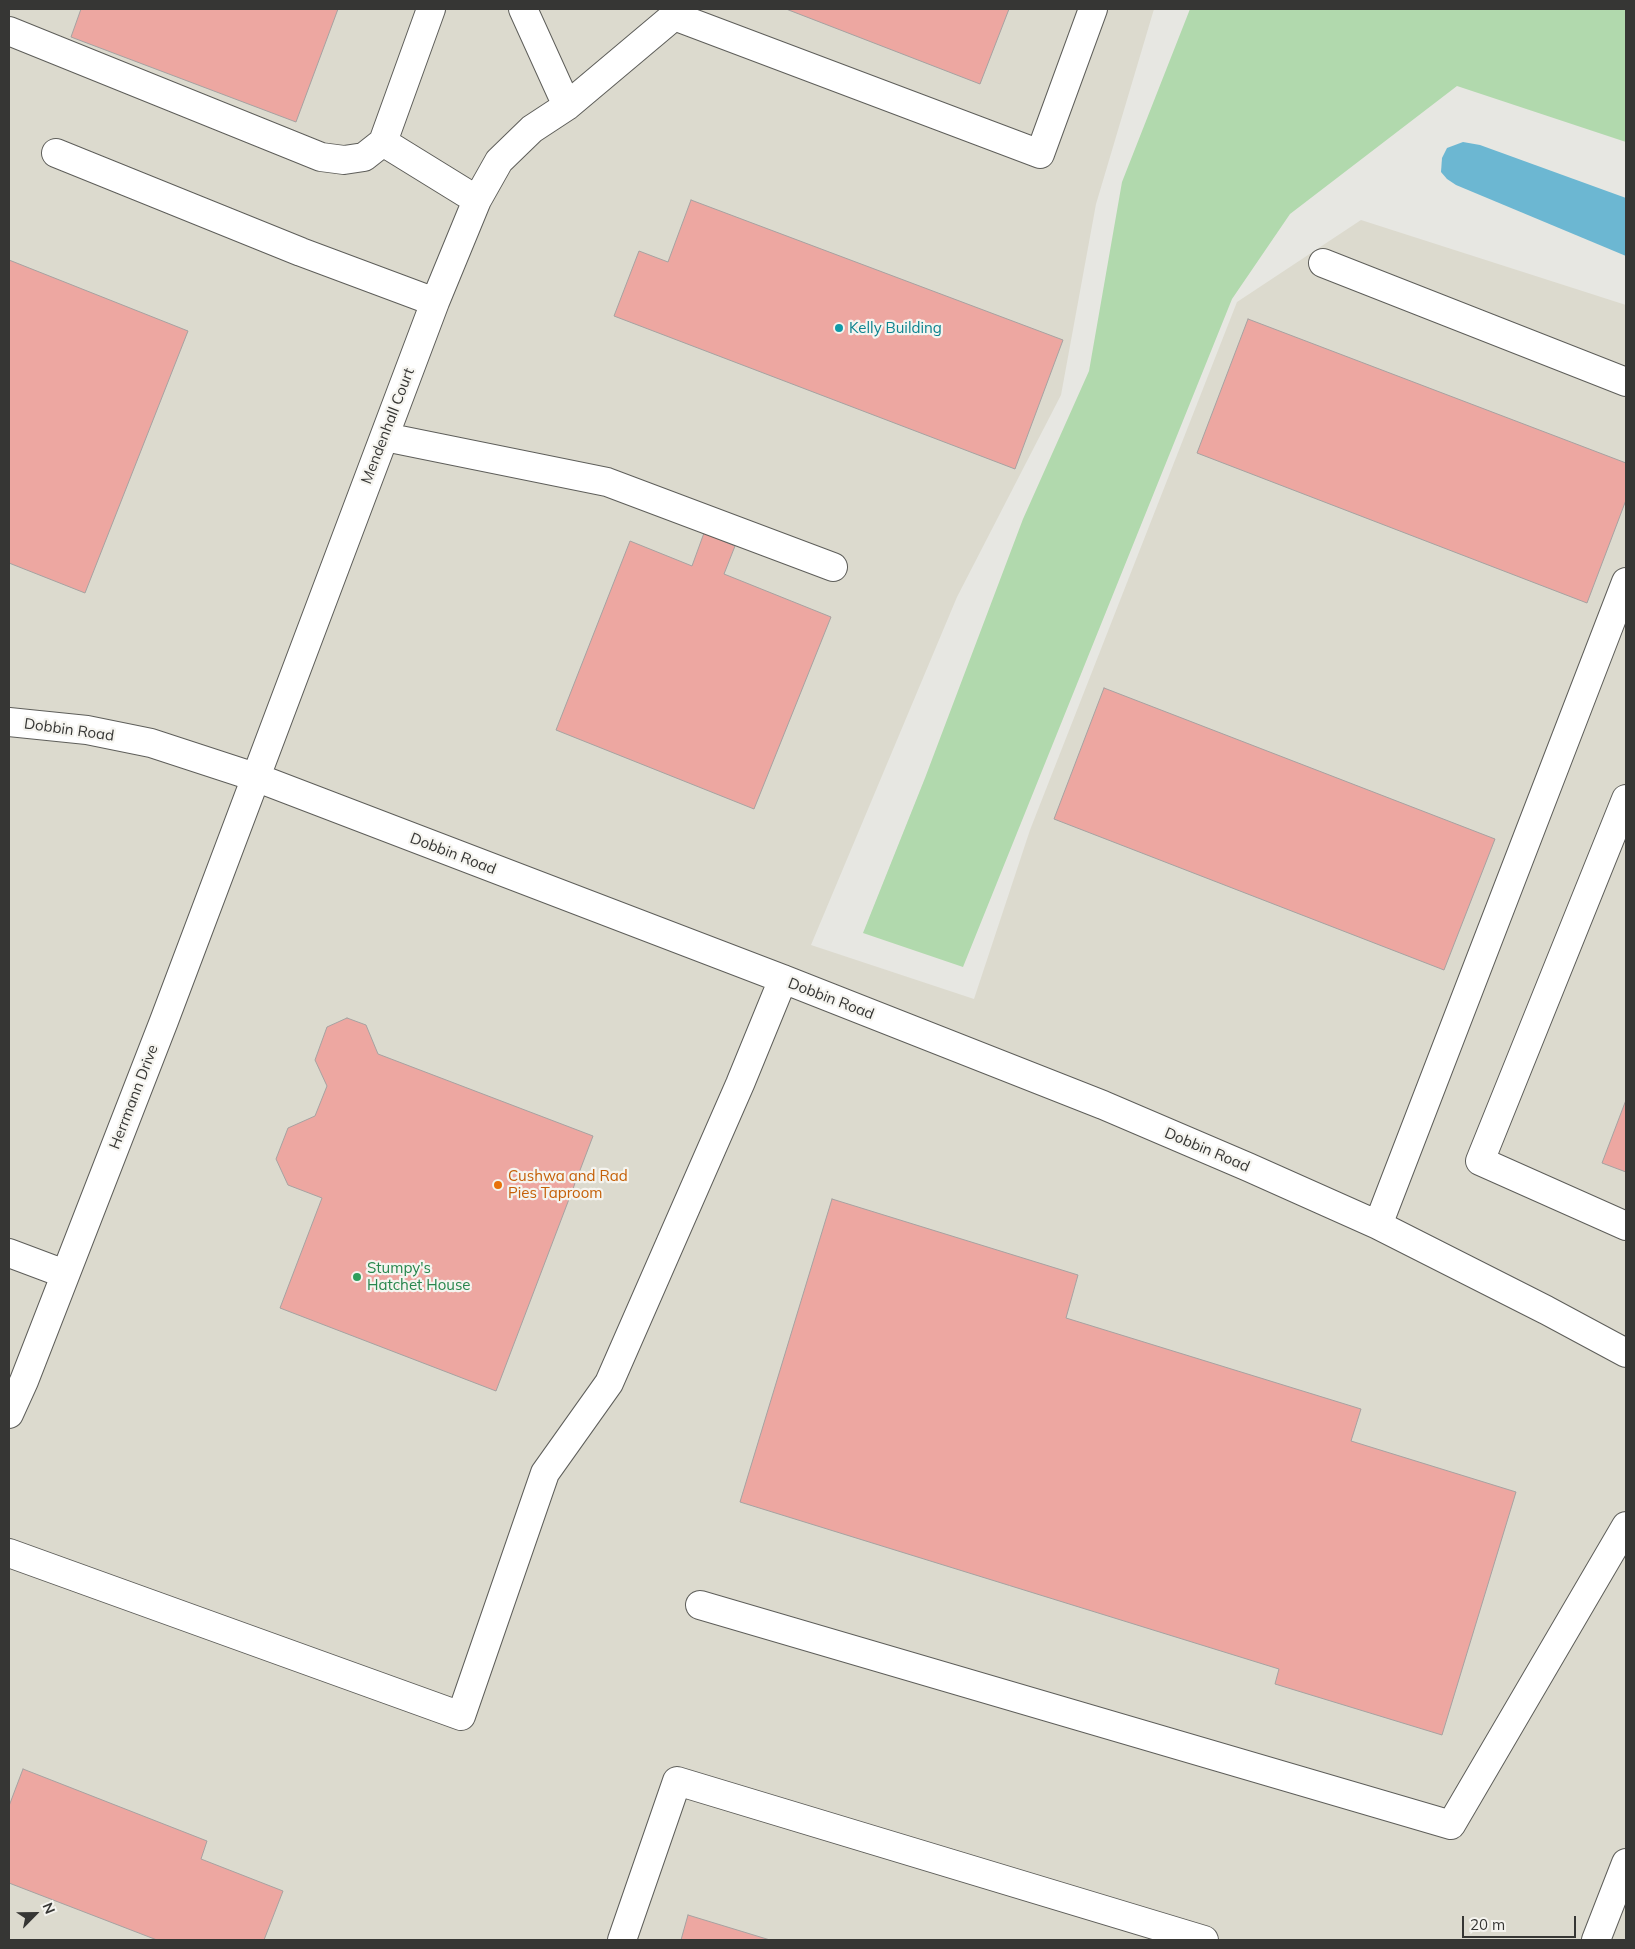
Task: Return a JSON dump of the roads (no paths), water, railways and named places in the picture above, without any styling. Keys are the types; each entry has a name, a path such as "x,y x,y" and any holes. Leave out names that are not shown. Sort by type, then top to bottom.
{"street":[{"path":"9,31 321,157 344,160 364,157 383,142 431,9"},
{"path":"523,9 567,106"},
{"name":"Mendenhall Court","path":"255,777 435,302 477,200 499,161 532,129 567,106 674,16 1040,154 1093,9"},
{"path":"383,142 477,200"},
{"path":"56,153 301,252 435,302"},
{"path":"1323,263 1626,382"},
{"path":"385,437 607,482 833,567"},
{"path":"1378,1225 1626,582"},
{"name":"Dobbin Road","path":"9,722 87,730 151,742 255,777 783,979 1103,1105 1248,1167 1378,1225 1546,1310 1626,1353"},
{"name":"Herrmann Drive","path":"9,1414 164,1021 255,777"},
{"path":"1626,799 1480,1161 1626,1226"},
{"path":"9,1553 462,1716 545,1473 609,1383 740,1084 783,979"},
{"path":"9,1253 65,1274"},
{"path":"700,1605 1451,1825 1626,1526"},
{"path":"622,1940 677,1781 1204,1940"},
{"path":"1596,1940 1626,1863"}],"water":[{"path":"1463,142 1480,145 1626,198 1626,256 1456,185 1447,179 1441,172 1442,158 1447,148"}],"place":[{"name":"Kelly Building","path":"839,328"},
{"name":"Cushwa and Rad Pies Taproom","path":"498,1185"},
{"name":"Stumpy's Hatchet House","path":"357,1277"}]}
